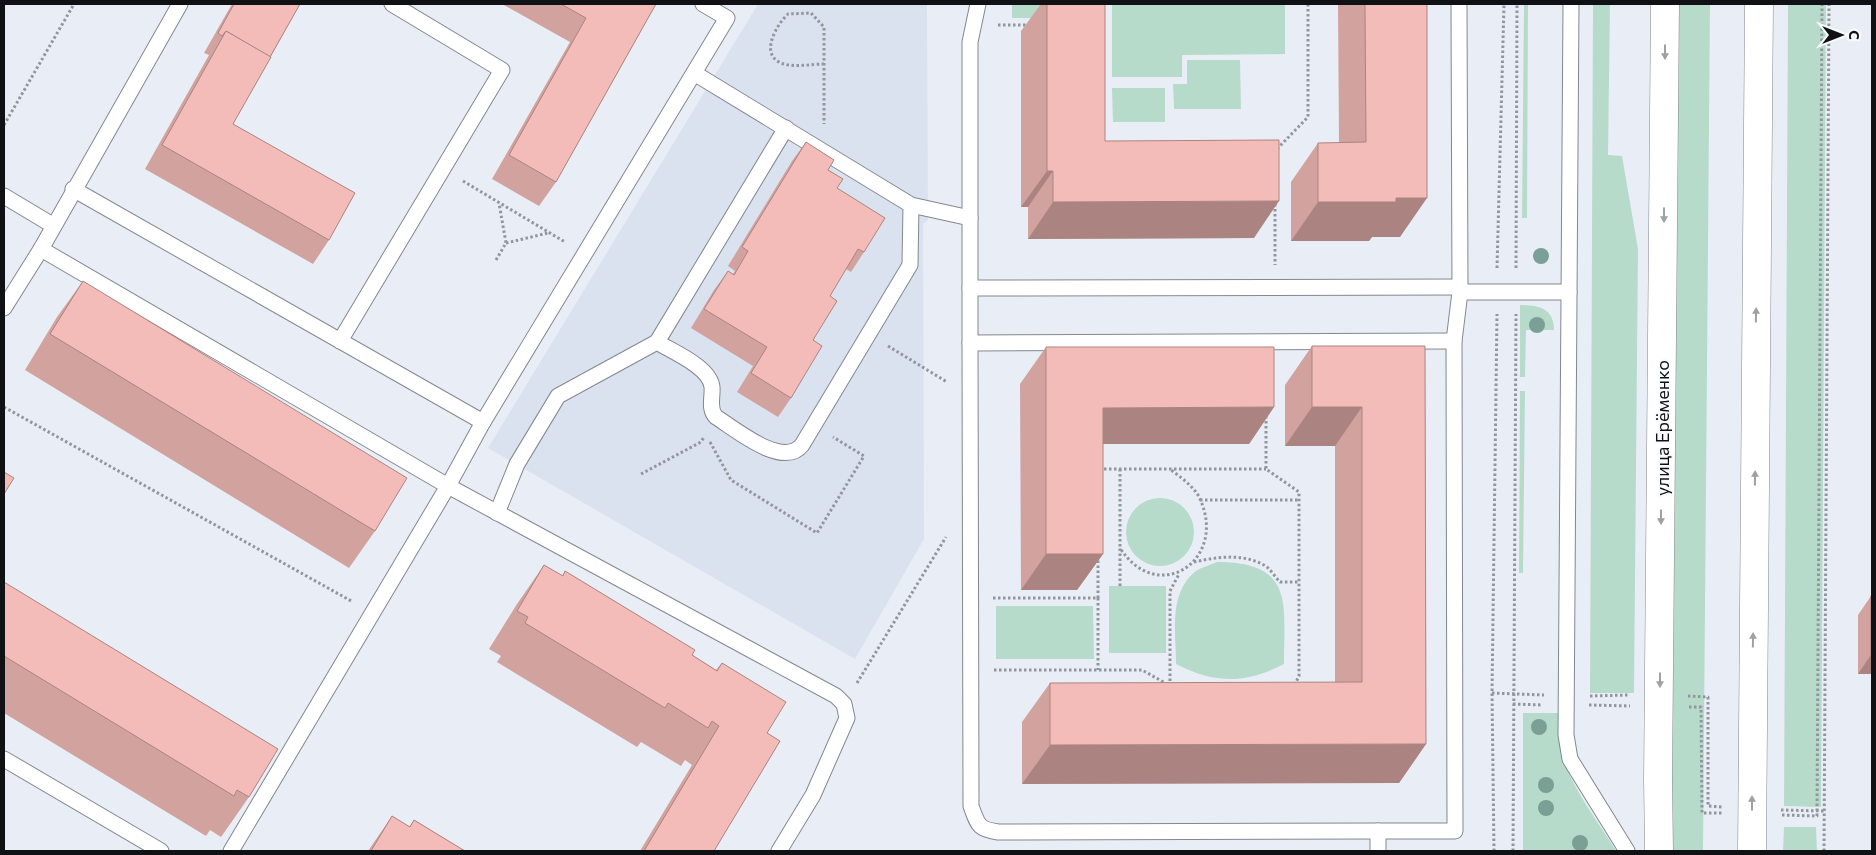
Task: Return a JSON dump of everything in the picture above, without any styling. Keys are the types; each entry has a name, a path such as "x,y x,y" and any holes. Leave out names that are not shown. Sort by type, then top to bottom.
{"street":[{"name":"улица Ерёменко","path":"1659,851 1658,780 1665,4"},
{"path":"1752,851 1759,4"}],"lane":[{"path":"4,308 42,249 73,189 180,4"},
{"path":"340,341 502,70 392,4"},
{"path":"231,851 371,612 448,486 483,422 727,18 703,4"},
{"path":"978,4 970,42 971,806 974,820 985,830 998,832 1455,831 1454,342 1460,290 1459,4"},
{"path":"1571,4 1566,735 1570,759 1626,851"},
{"path":"694,73 912,205 970,218"},
{"path":"497,513 516,464 558,396 656,342 786,128"},
{"path":"73,189 483,422"},
{"path":"4,196 54,226"},
{"path":"656,342 706,372 712,387 712,408 716,417 771,451 783,453 799,448 910,265 912,205"},
{"path":"42,249 448,486 836,696 844,704 847,718 813,795 779,851"},
{"path":"970,288 1275,288 1569,292"},
{"path":"970,342 1454,342"},
{"path":"4,759 160,851"},
{"path":"1378,831 1378,851"}],"path":[{"path":"4,125 74,4"},
{"path":"1275,151 1308,117 1308,4"},
{"path":"1494,851 1492,693 1497,292 1504,4"},
{"path":"1514,851 1517,4"},
{"path":"1824,851 1830,4"},
{"path":"824,64 785,64 776,59 771,51 771,40 788,14 810,13 821,24 824,32 825,152"},
{"path":"993,25 1039,25"},
{"path":"443,169 585,254"},
{"path":"1275,197 1275,288"},
{"path":"496,260 506,242 499,203"},
{"path":"506,242 548,233"},
{"path":"868,334 924,368"},
{"path":"4,407 371,612"},
{"path":"1266,410 1266,469"},
{"path":"641,474 701,442 705,434 731,480 817,533 864,456 813,426"},
{"path":"1098,479 1098,469 1266,469 1299,492 1299,676 1296,684 1289,686"},
{"path":"1120,469 1120,586"},
{"path":"1170,469 1185,482 1200,500 1206,522 1204,545 1194,562 1179,573 1170,591 1170,686"},
{"path":"1200,500 1299,500"},
{"path":"1120,548 1140,570 1161,575 1179,573"},
{"path":"1098,549 1098,670"},
{"path":"1194,562 1216,557 1240,557 1265,565 1280,582 1299,582"},
{"path":"971,599 1098,598"},
{"path":"971,670 1142,670 1170,686 1180,686"}],"shaded area":[{"path":"758,4 927,4 928,220 923,224 924,539 855,659 488,448"}],"green space":[{"path":"1012,4 1096,4 1096,18 1012,18"},
{"path":"1112,4 1285,4 1285,54 1182,55 1182,77 1112,77"},
{"path":"1524,4 1528,4 1527,218 1522,218"},
{"path":"1593,4 1610,4 1608,155 1622,156 1638,249 1634,693 1590,693"},
{"path":"1667,4 1710,4 1703,851 1661,851"},
{"path":"1788,4 1826,4 1821,807 1784,806"},
{"path":"1187,60 1240,60 1241,109 1174,109 1173,84 1187,84"},
{"path":"1112,88 1165,88 1165,122 1113,122"},
{"path":"1520,305 1544,309 1551,317 1554,330 1526,330 1525,377 1520,377"},
{"path":"1520,391 1525,391 1523,573 1519,573"},
{"path":"1160,498 1173,501 1184,508 1191,519 1194,532 1191,545 1184,556 1173,563 1160,566 1147,563 1136,556 1129,545 1126,532 1129,519 1136,508 1147,501"},
{"path":"1217,562 1242,564 1260,570 1272,578 1280,590 1284,623 1284,664 1256,675 1230,679 1204,675 1176,664 1175,627 1177,602 1181,590 1196,571"},
{"path":"1109,586 1166,586 1166,653 1109,653"},
{"path":"996,606 1093,606 1094,659 996,659"},
{"path":"1523,713 1559,713 1560,745 1567,769 1579,793 1616,851 1523,851"},
{"path":"1784,827 1816,827 1817,851 1783,851"}],"building":[{"path":"234,4 300,4 270,57 226,31 222,36 218,33"},
{"path":"561,4 656,4 556,182 509,155 586,18"},
{"path":"1047,4 1105,4 1105,141 1279,140 1279,201 1053,202 1053,171 1047,171"},
{"path":"1365,4 1427,4 1427,198 1396,198 1396,202 1318,202 1318,143 1366,142"},
{"path":"226,31 271,57 233,124 355,193 329,240 162,145"},
{"path":"806,142 834,160 828,170 843,179 837,188 885,218 864,252 858,249 830,296 837,301 813,340 822,346 791,398 751,373 767,347 704,309 728,271 734,275 748,251 742,247"},
{"path":"83,281 407,478 375,531 50,334"},
{"path":"1312,346 1425,346 1426,744 1050,745 1050,683 1362,682 1362,407 1312,407"},
{"path":"1046,347 1274,347 1274,407 1103,408 1103,554 1046,554"},
{"path":"4,472 14,478 4,494"},
{"path":"544,565 563,576 565,571 695,650 692,655 717,671 722,663 786,702 767,733 780,741 714,851 644,851 719,726 712,721 708,728 668,703 665,708 525,623 528,617 517,611"},
{"path":"4,582 278,749 249,797 237,790 234,796 4,656"},
{"path":"1872,596 1872,655 1871,655"},
{"path":"392,816 410,827 414,820 465,851 371,851"}]}
